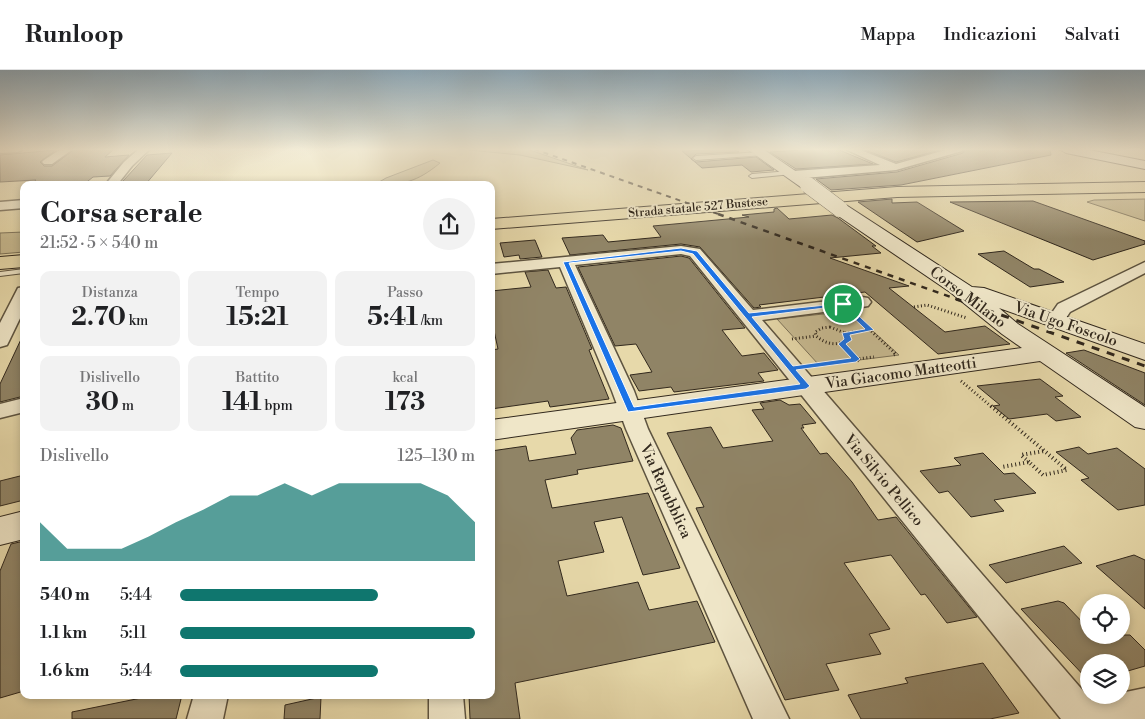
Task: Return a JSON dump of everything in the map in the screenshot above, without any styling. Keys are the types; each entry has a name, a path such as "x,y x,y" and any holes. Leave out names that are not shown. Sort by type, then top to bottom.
{"main road":[{"name":"Strada statale 527 Bustese","path":"495,224 897,192 1145,187"},
{"path":"0,263 20,264"}],"street":[{"name":"Corso Milano","path":"798,179 958,287 1010,329 1044,353 1145,420"},
{"path":"0,206 20,204"},
{"name":"Via Silvio Pellico","path":"566,262 681,250 695,252 1085,719"},
{"path":"495,269 566,262"},
{"name":"Via Repubblica","path":"566,262 631,410 637,429 771,719"},
{"path":"1056,320 1064,308 1145,267"},
{"name":"Via Ugo Foscolo","path":"958,287 1145,352"},
{"path":"8,332 20,302"},
{"path":"747,316 862,302"},
{"name":"Via Giacomo Matteotti","path":"495,429 631,410 798,377 1044,353"},
{"path":"0,411 20,406"},
{"path":"0,532 20,526"},
{"path":"205,719 210,699"},
{"path":"446,699 447,719"},
{"path":"1085,719 1145,705"}],"lane":[{"path":"0,274 20,265"}],"path":[{"path":"843,304 896,354 888,355"},
{"path":"914,307 927,305 971,320"},
{"path":"816,336 817,330 825,327 840,330 845,333 848,340 841,344"},
{"path":"845,333 870,330"},
{"path":"792,339 816,336 827,342 841,344 860,362"},
{"path":"798,377 856,359 880,356"},
{"path":"959,379 1067,470 1043,475 1021,455 1044,451"},
{"path":"1002,467 1029,462"}],"shaded area":[{"path":"384,179 414,179 409,181 381,181"},
{"path":"1145,199 1145,221 1087,202 1094,200"},
{"path":"20,232 20,252 0,254 0,233"},
{"path":"851,311 899,355 819,365 777,319"}],"building":[{"path":"0,179 90,179 88,181 35,181 36,180 0,182"},
{"path":"125,179 150,179 148,181 123,181"},
{"path":"816,179 930,179 901,185 831,190"},
{"path":"892,199 892,203 917,202 964,231 917,242 858,202"},
{"path":"1033,201 1145,241 1145,244 1093,260 950,202"},
{"path":"777,208 789,219 832,215 876,246 872,246 881,253 830,258 909,286 889,288 945,332 985,326 1010,344 938,354 865,292 759,305 761,307 754,308 700,247 681,244 570,255 562,238 603,235 608,242 661,237 653,226 749,217 742,215 774,212 774,209"},
{"path":"535,240 542,257 520,259 519,255 504,257 500,243"},
{"path":"1004,251 1034,269 1039,269 1064,282 1030,287 978,254"},
{"path":"681,256 689,258 745,328 722,330 742,356 764,353 778,370 758,373 764,381 674,392 671,387 639,391 630,375 652,372 636,344 615,346 578,267"},
{"path":"548,270 556,288 566,287 592,349 589,350 609,399 550,407 548,401 495,408 495,349 498,349 495,335 495,291 531,287 525,272"},
{"path":"20,342 20,397 0,402 0,384"},
{"path":"1084,350 1145,373 1145,405 1066,353"},
{"path":"1040,379 1063,396 1055,397 1081,417 1056,421 1047,414 1009,419 993,406 1000,405 977,386"},
{"path":"780,400 789,405 800,404 816,423 802,425 804,428 801,428 820,454 827,453 852,482 878,520 896,517 977,617 947,623 925,594 921,595 891,555 844,563 890,629 869,634 881,654 826,664 839,690 785,700 696,508 704,507 667,433 711,427 723,448 773,441 752,410 764,409 760,403"},
{"path":"613,425 621,428 633,461 577,470 578,474 545,480 552,508 648,493 680,568 643,575 622,517 594,522 604,552 558,561 567,596 638,582 649,610 697,601 715,642 515,683 520,719 470,719 469,699 495,699 495,450 526,446 529,461 576,454 571,438 577,430"},
{"path":"1079,447 1088,454 1117,448 1145,469 1145,505 1118,510 1081,480 1089,478 1056,452"},
{"path":"983,453 1004,474 1014,473 1036,493 994,500 1004,511 971,517 948,491 939,493 920,471 961,465 954,458"},
{"path":"20,476 20,501 0,506 0,481"},
{"path":"20,542 20,692 0,698 0,571 11,544"},
{"path":"1064,546 1082,563 1006,583 989,565"},
{"path":"1134,555 1145,560 1145,609 1130,594 1096,566"},
{"path":"1058,601 1064,603 1080,620 1080,644 1130,644 1130,635 1145,650 1145,666 1130,670 1130,654 1080,654 1080,671 1021,609"},
{"path":"983,663 1019,713 990,719 861,719 848,695 908,683 905,678"},
{"path":"136,699 181,699 176,719 72,719 72,712"},
{"path":"321,699 320,719 284,719 285,705"}],"railway":[{"path":"620,179 721,215"},
{"path":"718,214 959,300"},
{"path":"956,299 1145,366"}],"route":[{"path":"843,304 747,316 806,386 631,410 566,262 691,250 695,252 747,316 791,368 856,359 841,344 848,340 848,336 845,333 870,330 843,304"}]}
